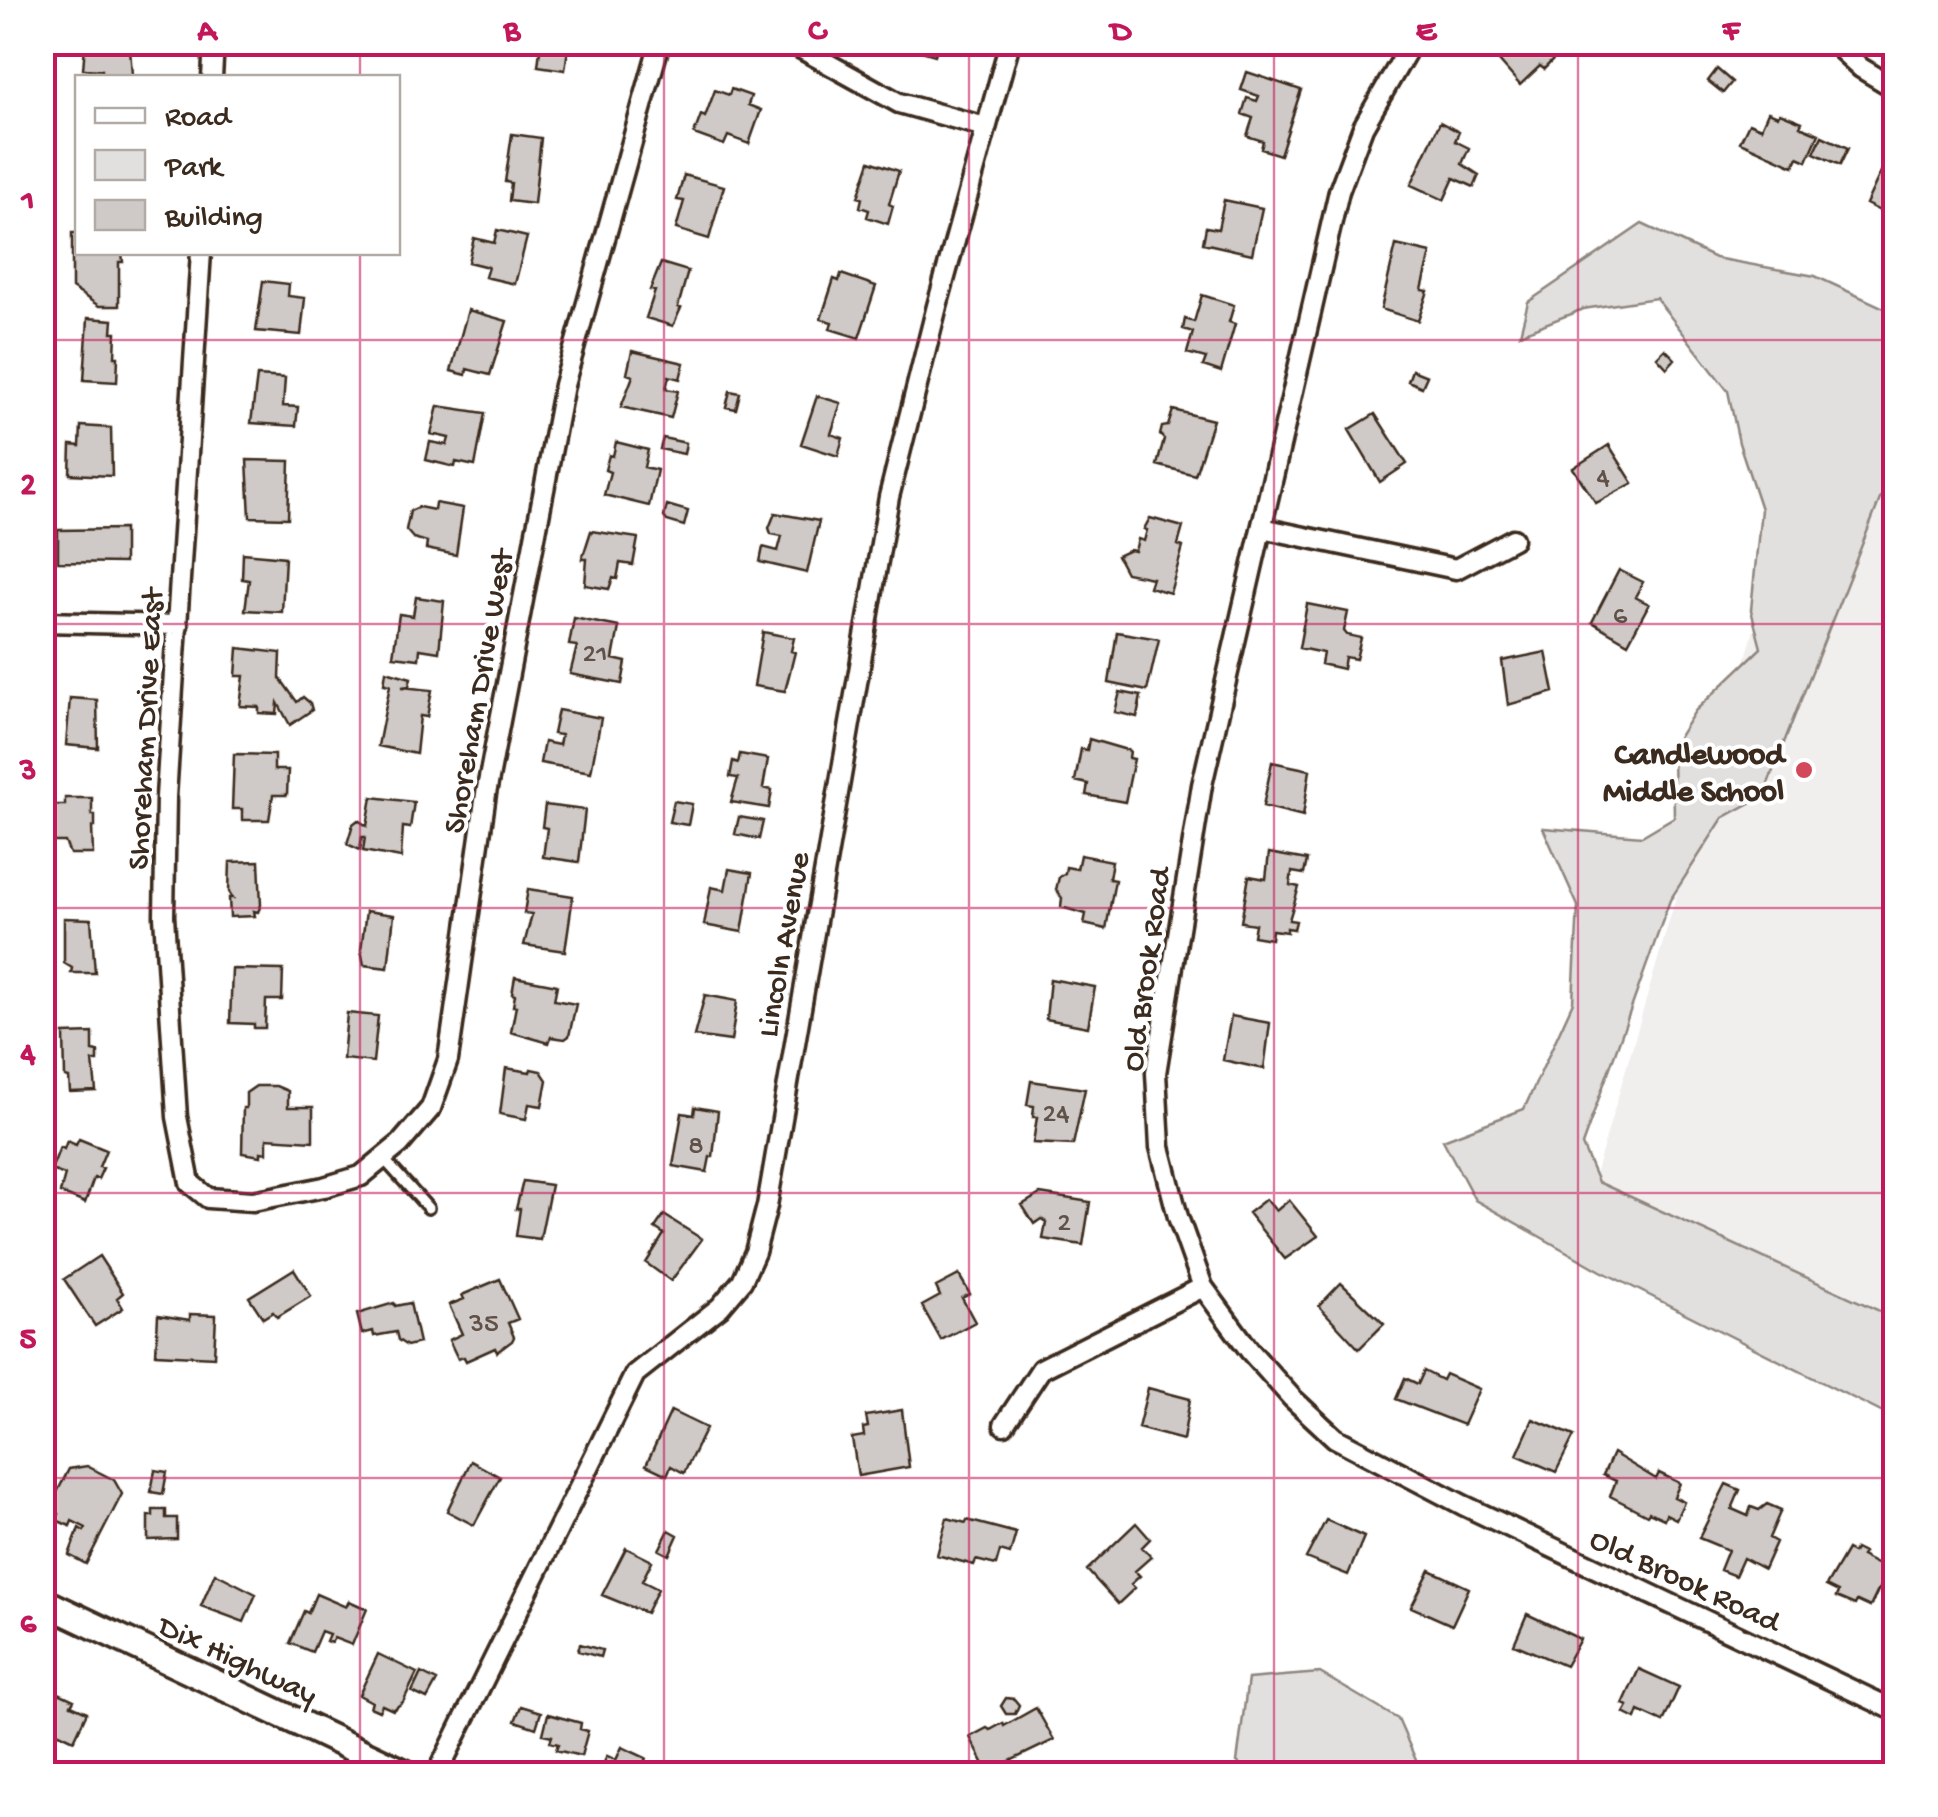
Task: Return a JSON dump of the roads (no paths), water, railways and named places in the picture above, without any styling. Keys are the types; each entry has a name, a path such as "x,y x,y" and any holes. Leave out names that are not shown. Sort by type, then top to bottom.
{"street":[{"path":"212,75 214,42"},
{"name":"Shoreham Drive West","path":"208,1198 253,1201 324,1188 361,1176 400,1144 431,1108 448,1060 506,680 564,385 660,42"},
{"path":"789,42 899,103 985,127"},
{"name":"Lincoln Avenue","path":"437,1774 635,1374 720,1307 742,1281 755,1252 767,1206 890,498 1010,42"},
{"name":"Old Brook Road","path":"1412,42 1363,127 1339,191 1202,785 1156,1073 1160,1146 1178,1217 1203,1287 1250,1351 1336,1438 1463,1505 1896,1711"},
{"path":"1833,42 1861,68 1896,89"},
{"name":"Shoreham Drive East","path":"201,255 166,796 164,916 168,1014 182,1157 190,1183 208,1198"},
{"path":"1262,528 1456,569 1513,539"},
{"path":"42,622 178,625"},
{"path":"1004,1425 1041,1369 1203,1287"},
{"name":"Dix Highway","path":"42,1601 408,1774"}],"lane":[{"path":"384,1158 428,1208"}],"place":[{"name":"Candlewood Middle School","path":"1804,770"}]}
